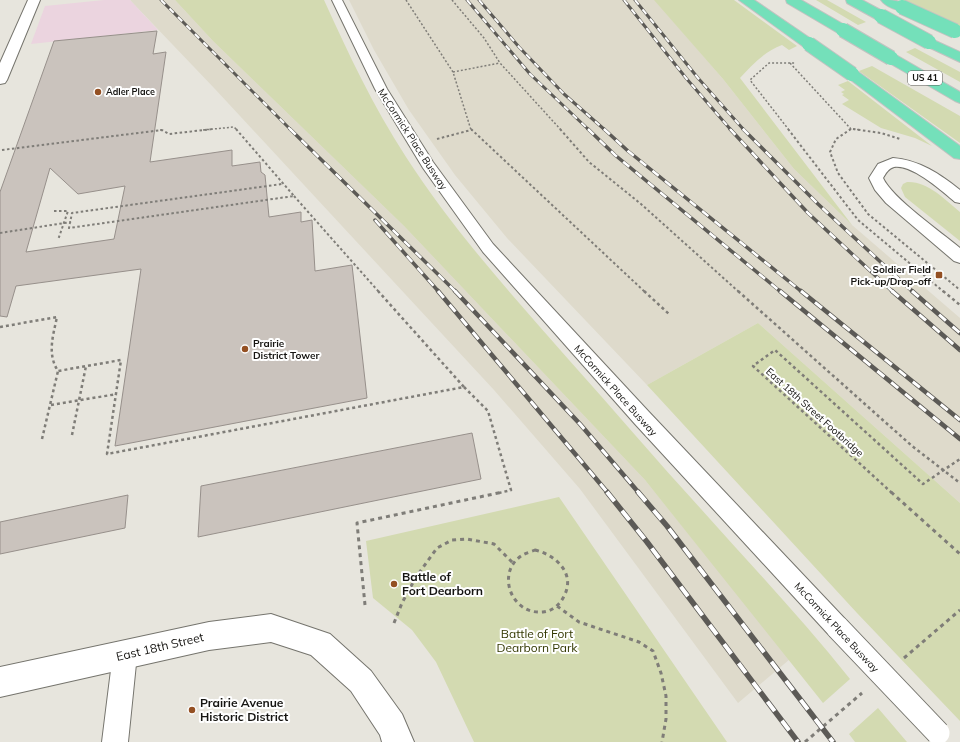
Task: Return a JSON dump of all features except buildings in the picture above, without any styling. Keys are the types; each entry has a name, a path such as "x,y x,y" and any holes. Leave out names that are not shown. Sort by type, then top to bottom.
{"highway":[{"path":"745,0 852,74 960,154"},
{"name":"US 41","path":"792,0 960,98"},
{"path":"852,0 960,58"},
{"path":"888,0 957,32"}],"street":[{"path":"0,80 34,0"},
{"name":"East 18th Street","path":"0,682 209,636 270,628 320,644 361,681 392,725 398,742"}],"lane":[{"name":"McCormick Place Busway","path":"337,0 381,89 428,165 488,248 642,418 942,738"},
{"path":"960,198 925,172 913,166 901,163 888,164 879,170 876,178 880,187 891,199 960,257"},
{"path":"115,742 125,654"}],"path":[{"path":"406,0 454,72 471,130 669,314"},
{"path":"452,0 461,13 494,49 500,62 589,162 641,204 912,446 960,483"},
{"path":"454,72 500,62"},
{"path":"907,141 880,133 851,129 790,63 769,62 750,80 858,220 960,305"},
{"path":"2,150 162,130 169,134 234,127 282,184 464,387 488,411 510,490 357,522 364,605"},
{"path":"416,145 471,130"},
{"path":"282,184 72,213 69,228 294,196"},
{"path":"54,211 68,211 58,240"},
{"path":"0,233 70,222"},
{"path":"0,327 57,317 50,354 53,365 58,371"},
{"name":"East 18th Street Footbridge","path":"960,459 923,484 775,350 753,366 960,554"},
{"path":"58,371 121,360 107,454 464,387"},
{"path":"72,435 86,366"},
{"path":"42,439 58,371"},
{"path":"51,405 117,394"},
{"path":"394,623 402,603 416,577 437,548 452,540 467,539 494,544 512,563"},
{"path":"535,550 544,551 552,555 560,562 565,570 567,590 557,606 542,613 533,612 518,604 512,597 508,579 512,563 526,551 535,550"},
{"path":"557,606 579,622 638,642 654,651 665,686 666,730 662,742"}],"shaded area":[{"path":"104,0 130,0 158,30 31,44 45,6"},
{"path":"130,0 175,0 213,41 404,226 645,480 790,659 738,703 580,489 494,390 215,89"},
{"path":"349,0 655,0 723,79 794,169 852,225 960,318 960,503 758,323 647,385 507,238 455,175 409,110 374,50"}],"green space":[{"path":"175,0 324,0 362,80 394,138 424,184 463,236 526,311 795,614 850,679 823,703 645,480 404,226 213,41"},
{"path":"654,0 734,0 797,46 789,50 782,45 770,51 754,63 740,78 852,225 794,169 723,79"},
{"path":"816,0 827,0 866,22 858,25"},
{"path":"900,0 960,0 960,27 907,3"},
{"path":"915,48 960,72 960,82 906,52"},
{"path":"872,66 960,116 960,143 859,71"},
{"path":"848,81 932,146 915,138 881,128 842,104 849,100 842,95 844,94 841,92 845,90 838,85"},
{"path":"907,182 922,184 942,197 960,212 960,241 905,197 901,188 903,184"},
{"path":"758,323 960,503 960,721 857,613 647,385"},
{"name":"Battle of Fort Dearborn Park","path":"559,497 727,742 474,742 436,662 412,630 373,598 366,541"},
{"path":"878,708 907,742 855,742 849,734"}],"railway":[{"path":"161,0 290,129"},
{"path":"467,0 530,74 589,130"},
{"path":"479,0 519,47 564,94 605,130"},
{"path":"624,0 686,78 731,130"},
{"path":"635,0 698,78 744,130"},
{"path":"290,129 455,291"},
{"path":"588,129 615,155 781,292"},
{"path":"604,129 628,151 802,292"},
{"path":"730,129 808,213 893,292"},
{"path":"744,130 818,204 913,292"},
{"path":"375,220 439,292"},
{"path":"438,291 608,493"},
{"path":"455,291 580,424 639,493"},
{"path":"780,291 960,439"},
{"path":"801,291 960,420"},
{"path":"892,291 960,350"},
{"path":"912,291 960,333"},
{"path":"607,492 647,542 798,742"},
{"path":"638,492 667,526 833,742"}],"place":[{"name":"Adler Place","path":"98,92"},
{"name":"Soldier Field Pick-up/Drop-off","path":"939,275"},
{"name":"Prairie District Tower","path":"245,349"},
{"name":"Battle of Fort Dearborn","path":"394,584"},
{"name":"Prairie Avenue Historic District","path":"192,710"}]}
